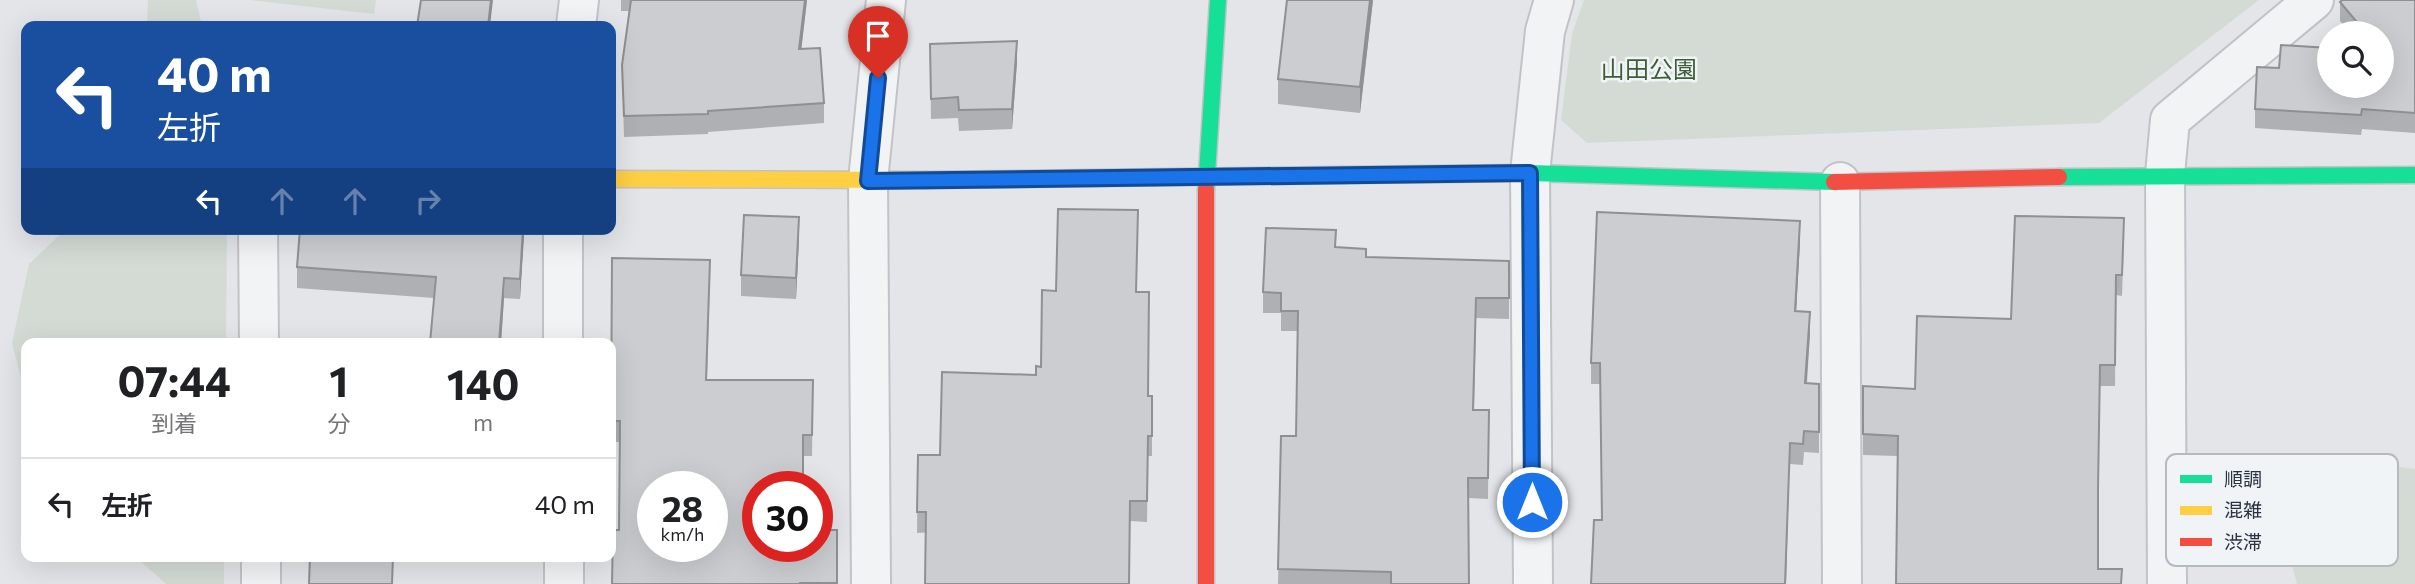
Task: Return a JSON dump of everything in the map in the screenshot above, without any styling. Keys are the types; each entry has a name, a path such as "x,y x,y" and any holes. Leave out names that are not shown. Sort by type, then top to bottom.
{"street":[{"path":"577,21 579,0"},
{"path":"872,584 868,181 886,0"},
{"path":"1206,584 1206,176 1218,0"},
{"path":"1533,584 1530,173 1545,31 1554,0"},
{"path":"2166,454 2165,174 2170,120 2314,0"},
{"path":"616,179 868,181 1530,173 1840,182 2165,174 2415,175"},
{"path":"1840,182 1842,584"},
{"path":"258,235 259,338"},
{"path":"563,235 564,338"},
{"path":"261,562 261,584"},
{"path":"564,562 564,584"},
{"path":"2167,566 2167,584"}],"green space":[{"path":"148,0 196,0 201,21 147,21"},
{"path":"250,0 376,0 374,14"},
{"name":"山田公園","path":"1584,0 2259,0 2099,123 1587,143 1561,120 1572,34"},
{"path":"60,235 227,235 226,338 21,338 21,378 12,343 29,264"},
{"path":"2398,467 2415,469 2415,584 2297,584 2292,566 2398,566"},
{"path":"142,562 224,562 224,584 166,584"}],"building":[{"path":"421,0 491,0 489,21 418,21"},
{"path":"631,0 805,0 799,49 820,48 824,103 708,111 708,114 624,116 622,65"},
{"path":"1287,0 1370,0 1360,87 1278,79"},
{"path":"2415,0 2415,113 2362,109 2361,115 2255,109 2257,67 2279,68 2281,45 2317,47 2317,98 2394,98 2394,21 2356,21 2340,2"},
{"path":"1017,41 1012,109 959,110 958,97 931,99 930,44"},
{"path":"1058,209 1138,210 1136,292 1149,292 1148,396 1152,396 1152,436 1148,436 1147,501 1130,501 1129,584 925,584 926,512 917,512 918,455 940,455 942,372 1036,375 1036,366 1041,367 1042,290 1056,291"},
{"path":"1597,212 1800,221 1795,311 1810,312 1805,383 1819,384 1819,432 1804,431 1803,444 1790,443 1785,584 1591,584 1594,520 1602,520 1600,363 1591,363"},
{"path":"744,215 799,217 796,278 741,275"},
{"path":"2015,216 2124,218 2122,275 2116,275 2115,365 2100,365 2098,488 2098,569 2122,569 2121,584 1896,584 1898,436 1863,434 1863,386 1915,389 1917,316 2011,319"},
{"path":"1266,228 1336,230 1335,247 1366,249 1366,257 1509,261 1509,298 1476,298 1473,410 1489,410 1488,478 1468,478 1469,584 1391,584 1391,572 1278,569 1281,436 1296,436 1298,311 1281,311 1281,293 1263,292"},
{"path":"300,235 523,235 520,279 504,278 499,338 430,338 436,277 297,267"},
{"path":"612,258 710,260 706,380 813,380 812,435 803,435 803,471 742,471 742,562 833,562 833,530 837,530 837,583 612,584 612,562 616,562 616,530 619,530 620,421 616,421 616,338 612,338"},
{"path":"310,562 393,562 392,584 309,584"}],"traffic: fast":[{"path":"1206,190 1218,0"},
{"path":"1343,175 1530,173 1834,182"},
{"path":"2059,177 2415,175"}],"traffic: slow":[{"path":"616,179 926,180"}],"traffic: jam":[{"path":"926,180 1343,175"},
{"path":"1834,182 2059,177"},
{"path":"1206,190 1206,584"}],"route":[{"path":"878,78 868,181 1530,173 1532,502"}]}
